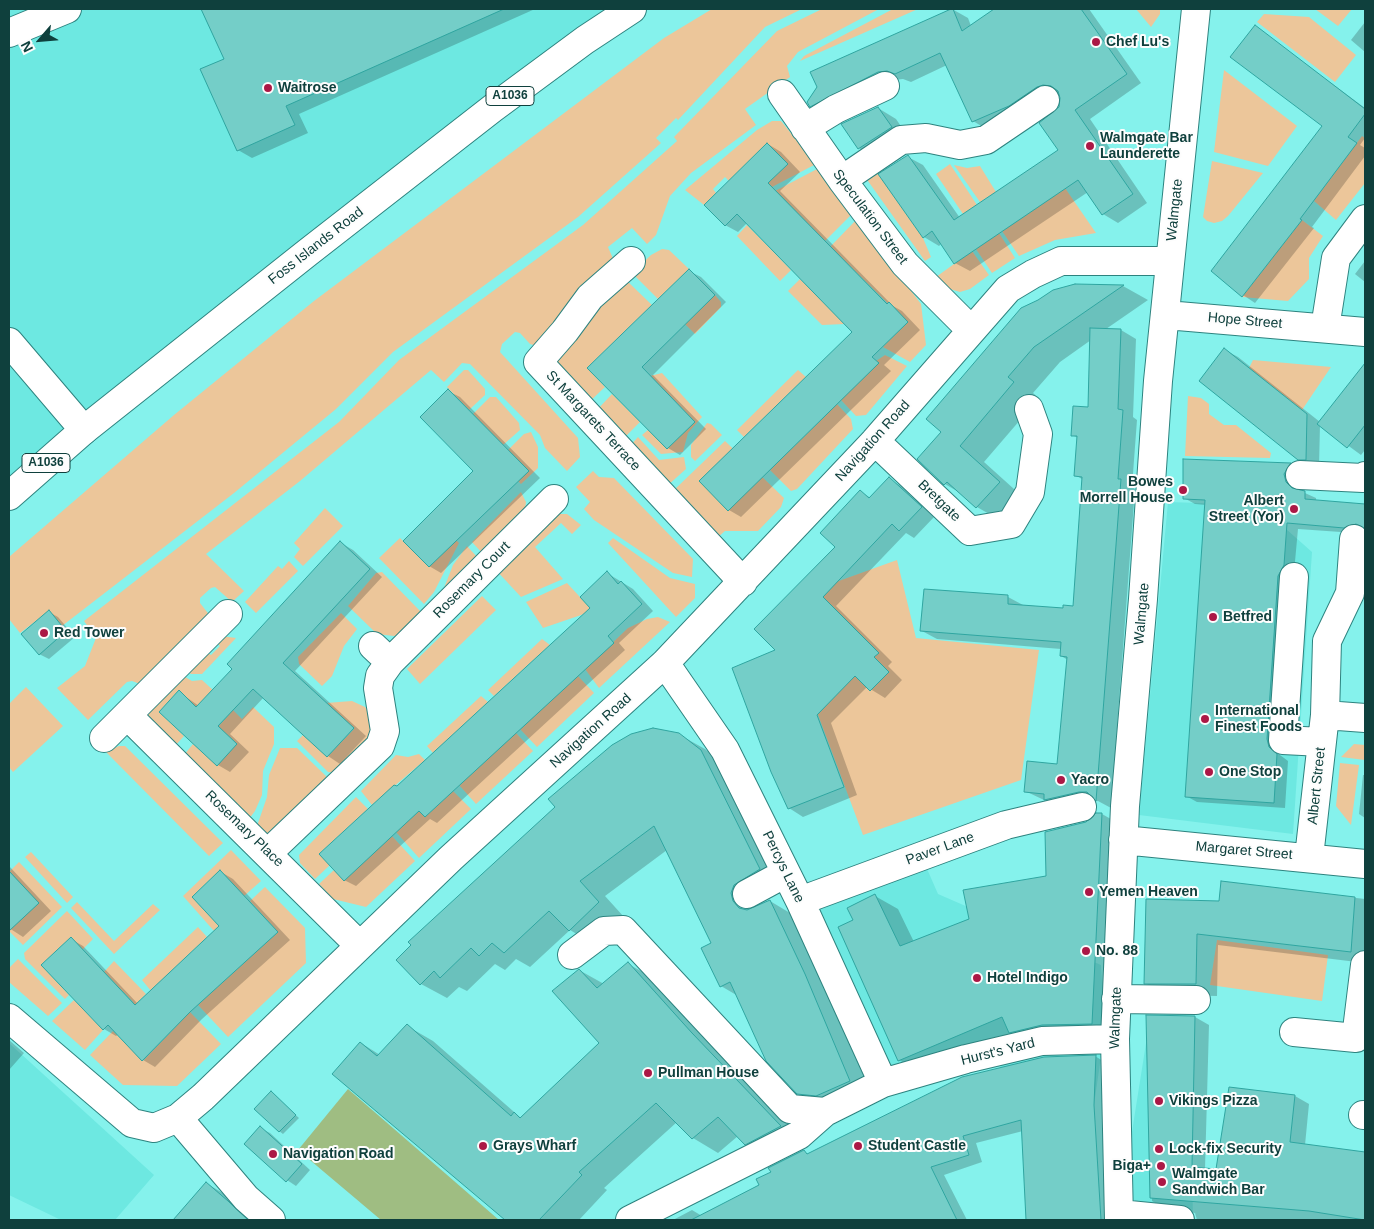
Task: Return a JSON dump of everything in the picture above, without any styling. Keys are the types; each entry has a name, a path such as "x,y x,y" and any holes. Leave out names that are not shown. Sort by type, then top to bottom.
{"street":[{"path":"9,33 67,9"},
{"name":"Foss Islands Road","path":"9,496 84,430 306,253 493,108 585,40 632,9"},
{"name":"Walmgate","path":"1119,1217 1114,1039 1123,840 1149,525 1158,381 1196,9"},
{"path":"805,128 836,109 884,86"},
{"name":"Speculation Street","path":"782,94 842,180 905,264 970,329"},
{"path":"842,180 901,140 926,138 960,145 986,140 1045,100"},
{"path":"1325,328 1336,258 1365,219"},
{"name":"St Margarets Terrace","path":"631,261 590,297 565,332 538,362 743,582"},
{"name":"Navigation Road","path":"9,1018 132,1123 154,1128 178,1118 203,1097 451,858 665,663 875,440 970,329 1008,289 1032,274 1061,261 1170,261"},
{"name":"Hope Street","path":"1166,314 1365,332"},
{"path":"9,342 84,430"},
{"name":"Bretgate","path":"875,440 970,531 1011,524 1030,492 1038,434 1029,409"},
{"path":"1300,476 1363,478 1365,476"},
{"name":"Rosemary Court","path":"268,853 380,746 385,731 368,689 380,676 382,654 554,499"},
{"name":"Albert Street","path":"1309,857 1323,729 1327,642 1350,593 1354,539"},
{"path":"1294,577 1283,740 1365,718"},
{"path":"104,738 227,614"},
{"name":"Percys Lane","path":"665,663 725,750 800,901 883,1083"},
{"name":"Rosemary Place","path":"127,715 268,853 351,953"},
{"name":"Paver Lane","path":"800,901 1006,825 1082,807"},
{"name":"Margaret Street","path":"1123,840 1365,864"},
{"path":"746,894 786,873"},
{"path":"572,955 604,931 622,930 790,1109 825,1112"},
{"path":"1294,1032 1356,1038 1365,965"},
{"path":"1116,999 1196,1000"},
{"name":"Hurst's Yard","path":"630,1220 799,1135 825,1112 883,1083 966,1059 1042,1041 1114,1039"},
{"path":"178,1118 222,1184 246,1198 271,1220"},
{"path":"1119,1217 1180,1220"}],"shaded area":[{"path":"9,9 632,9 9,496"},
{"path":"712,9 802,9 765,27 678,120 676,118 656,138 661,143 578,217 393,352 336,409 234,493 62,626 49,611 20,633 9,619 9,557 174,415 314,301 664,38"},
{"path":"822,9 879,9 798,52 787,66 790,77 745,109 756,125 691,173 670,196 656,235 647,244 632,228 608,247 614,261 537,346 530,344 520,333 515,332 502,344 500,352 578,438 580,457 567,471 545,448 540,435 470,364 462,363 444,382 431,370 300,481 206,554 244,591 232,602 215,587 211,588 200,598 200,603 211,617 140,684 132,681 127,682 88,720 57,688 85,666 96,638 84,621 339,422 399,360 583,225 677,141 674,137 777,31"},
{"path":"893,9 918,9 800,61 804,56"},
{"path":"1136,9 1160,9 1160,14 1151,27"},
{"path":"1315,9 1352,9 1338,26"},
{"path":"1264,14 1309,17 1356,55 1335,82 1257,22"},
{"path":"1224,70 1297,126 1268,166 1214,152"},
{"path":"772,121 781,121 816,164 772,187 768,183 788,164 767,143 729,181 725,177 713,189 716,193 704,205 685,190 757,130"},
{"path":"1362,136 1365,138 1365,183 1336,220 1314,201"},
{"path":"1212,161 1263,173 1228,216 1222,221 1214,223 1207,221 1203,217"},
{"path":"950,164 977,205 963,214 936,174"},
{"path":"954,165 967,168 980,166 996,192 980,202"},
{"path":"819,168 853,213 825,241 775,191"},
{"path":"875,169 923,238 931,257 925,261 863,174"},
{"path":"1065,188 1096,233 1055,240 1019,256 1002,231"},
{"path":"857,219 921,304 926,345 910,362 883,347 907,322 830,247"},
{"path":"1302,220 1323,236 1309,258 1309,279 1288,301 1242,297"},
{"path":"747,225 791,270 780,281 737,236"},
{"path":"999,233 1015,258 992,273 976,249"},
{"path":"662,249 669,250 689,269 658,299 632,273 651,255"},
{"path":"972,251 989,275 970,289 960,292 950,289 936,277"},
{"path":"625,279 652,305 587,368 605,387 587,404 554,361 590,312"},
{"path":"800,279 845,324 822,325 788,291"},
{"path":"715,295 721,302 721,307 695,334 685,324"},
{"path":"885,355 907,366 866,415 856,416 841,400 876,361"},
{"path":"1253,360 1331,367 1302,410 1249,368"},
{"path":"464,370 468,370 485,389 485,395 469,410 447,387"},
{"path":"798,370 806,377 744,437 737,430"},
{"path":"662,373 702,417 688,433 683,452 661,454 642,435 648,430 667,449 695,422 650,376"},
{"path":"612,394 640,422 622,440 595,412"},
{"path":"1188,396 1201,398 1209,404 1209,414 1224,425 1236,425 1271,453 1270,458 1185,456"},
{"path":"490,397 496,397 519,423 520,430 503,445 473,414"},
{"path":"837,404 851,419 853,429 797,489 791,491 770,470"},
{"path":"707,423 711,424 722,435 695,461 691,457 691,445"},
{"path":"531,432 538,447 538,468 521,484 518,481 508,450 524,434"},
{"path":"638,437 659,460 684,457 686,469 667,486 629,447"},
{"path":"725,441 784,498 781,507 758,531 725,531 717,538 672,492"},
{"path":"593,471 599,477 614,478 693,559 692,577 673,573 594,520 584,509 590,502 576,487"},
{"path":"521,492 526,502 525,509 483,554 472,542"},
{"path":"1168,502 1259,505 1312,552 1293,834 1139,815"},
{"path":"325,508 343,526 303,566 294,557 300,549 294,543"},
{"path":"567,514 581,525 572,534 561,523 535,547 563,579 521,597 495,569 554,516"},
{"path":"400,538 429,567 456,540 459,543 434,592 424,604 379,558"},
{"path":"613,538 670,578 695,584 695,598 676,617 608,543"},
{"path":"467,546 478,558 442,593 453,565"},
{"path":"897,560 916,638 1039,650 1021,780 863,835 805,680 828,703 855,676 870,691 888,672 874,657 878,653 822,596 836,582"},
{"path":"289,561 298,571 256,613 245,602 278,566 282,569"},
{"path":"382,572 422,613 398,635 394,636 377,634 348,606 376,573"},
{"path":"567,583 591,609 587,613 543,628 526,602"},
{"path":"482,596 496,610 420,684 407,669"},
{"path":"341,613 357,629 344,646 332,676 322,686 299,664 298,657"},
{"path":"658,617 670,622 599,688 585,669 628,628 647,619"},
{"path":"221,636 236,638 202,674 191,674 184,669 204,650 211,655 220,646 215,641"},
{"path":"542,639 550,645 494,696 488,690"},
{"path":"180,674 192,681 202,680 213,690 196,707 179,690 159,712 184,736 175,746 149,720 147,714"},
{"path":"578,676 594,693 537,747 520,729"},
{"path":"26,687 63,726 13,772 9,767 9,704"},
{"path":"481,696 488,702 433,753 427,746"},
{"path":"352,701 365,707 369,712 373,725 369,740 338,773 328,772 297,741 303,735 327,757 354,729 326,703"},
{"path":"253,707 274,727 274,744 263,771 262,795 249,819 184,755 193,744 217,765 237,744 218,727 233,710 242,719"},
{"path":"516,733 533,751 476,804 459,785"},
{"path":"1354,744 1365,745 1365,760 1341,757"},
{"path":"119,746 125,746 223,843 209,856 106,752"},
{"path":"280,748 297,748 326,776 325,785 272,835 264,835 257,826 267,797 269,775"},
{"path":"419,754 425,760 372,805 361,791 396,755 408,757"},
{"path":"1340,763 1359,765 1351,825 1336,806"},
{"path":"453,791 471,809 419,858 396,832 419,811 425,817"},
{"path":"356,797 368,809 319,854 330,865 315,879 300,863 299,855"},
{"path":"392,836 415,861 366,907 333,899 319,884 334,870 344,880"},
{"path":"231,850 261,881 244,896 220,870 192,897 219,926 214,931 183,896"},
{"path":"31,852 73,897 67,903 25,857"},
{"path":"19,862 62,907 23,945 9,931 9,872"},
{"path":"924,862 938,894 1101,965 1105,1029 1094,1105 1021,1120 998,1060 881,1091 810,906"},
{"path":"265,887 305,928 306,963 228,1037 198,1005 278,932 250,901"},
{"path":"77,902 114,941 153,904 160,910 114,954 71,908"},
{"path":"67,911 93,939 82,950 71,937 41,965 69,995 65,999 25,959 24,953"},
{"path":"198,927 207,937 151,991 142,980"},
{"path":"1217,940 1328,955 1322,1001 1210,985"},
{"path":"18,959 62,1003 48,1016 9,982 9,968"},
{"path":"114,961 146,994 132,1008 133,1002 104,972"},
{"path":"74,1000 103,1030 85,1050 52,1021"},
{"path":"190,1012 221,1044 177,1086 123,1085 90,1055 113,1031 143,1061"},
{"path":"1147,1037 1190,1038 1193,1220 1118,1220"},
{"path":"9,1043 154,1175 115,1220 61,1220 9,1195"},
{"path":"348,1089 499,1220 381,1220 298,1150"}],"building":[{"name":"Waitrose","path":"201,9 504,9 286,106 295,125 237,151 200,69 224,59"},
{"path":"953,9 962,31 994,9 1081,9 1127,74 1075,110 1133,194 1102,215 1078,180 954,264 932,231 923,238 878,174 908,155 954,220 1058,150 1039,123 1059,107 1060,98 1058,91 1051,86 1043,85 1037,87 1009,106 972,122 940,53 895,74 887,71 878,72 810,107 807,102 817,87 810,72"},
{"path":"1255,25 1365,109 1365,114 1348,137 1357,143 1300,219 1302,220 1242,297 1211,271 1322,126 1230,57"},
{"path":"878,107 892,127 858,149 841,124"},
{"path":"767,143 788,164 768,183 887,304 889,302 908,322 872,357 879,363 728,511 699,481 852,332 737,214 725,226 704,205"},
{"path":"689,269 715,295 642,367 695,422 667,449 587,368"},
{"path":"1075,284 1124,285 1034,347 1008,377 1014,382 960,446 1000,482 976,508 947,482 944,485 917,459 941,432 926,419 1021,308 1053,290"},
{"path":"1090,328 1121,329 1118,409 1123,410 1118,479 1121,479 1096,801 1087,792 1044,800 1044,794 1024,792 1027,761 1057,764 1067,657 1060,656 1061,642 920,631 924,589 1008,595 1008,604 1063,608 1063,605 1073,606 1082,477 1074,476 1077,436 1071,436 1073,406 1088,407"},
{"path":"1224,348 1307,414 1306,460 1298,460 1199,381"},
{"path":"1365,363 1365,425 1347,448 1317,424"},
{"path":"448,389 529,471 429,567 403,541 473,471 420,417"},
{"path":"1183,459 1291,463 1284,474 1286,482 1292,488 1305,491 1305,499 1365,504 1365,529 1356,524 1344,528 1287,523 1284,565 1278,576 1267,739 1269,747 1277,754 1274,803 1185,797 1205,500 1183,499"},
{"path":"889,477 922,507 899,531 892,524 823,597 879,653 874,657 889,672 870,691 855,676 817,715 844,787 788,809 771,772 732,668 775,650 754,629 835,547 820,533 860,490 869,498"},
{"path":"340,541 370,569 283,663 354,728 327,757 253,689 218,726 237,744 217,766 159,712 179,690 196,707 232,669 227,664"},
{"path":"607,571 618,584 621,581 642,604 608,636 614,643 425,817 419,811 344,881 319,854 394,785 397,786 590,608 580,597"},
{"name":"Red Tower","path":"49,610 66,631 39,655 21,634"},
{"path":"653,728 679,733 701,750 760,869 734,885 731,893 733,901 739,908 747,910 770,900 805,974 850,1081 816,1096 797,1094 766,1061 730,982 720,987 701,948 711,943 654,826 580,881 599,902 569,931 549,911 504,953 492,943 479,956 471,948 440,978 434,971 420,985 396,960 411,945 408,942 555,807 548,799 612,745 631,734"},
{"name":"Hotel Indigo","path":"1096,813 1102,813 1092,1024 1042,1025 1009,1033 1002,1017 898,1061 838,927 853,920 847,908 875,894 900,946 969,919 963,890 1046,876 1045,832 1086,822"},
{"path":"220,870 278,932 190,1012 142,1061 108,1025 103,1030 41,965 71,937 135,1005 219,926 192,897"},
{"path":"9,871 39,903 9,931"},
{"path":"1221,881 1355,897 1351,952 1197,934 1196,984 1144,984 1146,899 1219,901"},
{"path":"628,962 692,1033 781,1126 745,1145 718,1117 692,1139 656,1103 579,1172 582,1175 539,1220 505,1220 332,1074 360,1042 377,1056 407,1024 511,1116 514,1112 520,1118 599,1043 552,991 579,969 597,988"},
{"path":"1146,1015 1195,1016 1192,1167 1216,1169 1229,1087 1295,1095 1290,1142 1365,1152 1365,1220 1309,1211 1150,1198"},
{"path":"1096,1055 1094,1105 1101,1220 1026,1220 1021,1120 963,1136 969,1155 931,1167 957,1220 691,1220 759,1185 756,1179 771,1172 768,1168 804,1150 807,1154 962,1077 1044,1057"},
{"path":"271,1091 296,1115 279,1132 254,1109"},
{"name":"Navigation Road","path":"260,1126 302,1164 286,1182 244,1144"},
{"path":"206,1182 228,1201 248,1220 173,1220"}],"place":[{"name":"Chef Lu's","path":"1096,42"},
{"name":"Waitrose","path":"268,88"},
{"name":"Walmgate Bar Launderette","path":"1090,146"},
{"name":"Bowes Morrell House","path":"1183,490"},
{"name":"Albert Street (Yor)","path":"1294,509"},
{"name":"Betfred","path":"1213,617"},
{"name":"Red Tower","path":"44,633"},
{"name":"International Finest Foods","path":"1205,719"},
{"name":"One Stop","path":"1209,772"},
{"name":"Yacro","path":"1061,780"},
{"name":"Yemen Heaven","path":"1089,892"},
{"name":"No. 88","path":"1086,951"},
{"name":"Hotel Indigo","path":"977,978"},
{"name":"Pullman House","path":"648,1073"},
{"name":"Vikings Pizza","path":"1159,1101"},
{"name":"Grays Wharf","path":"483,1146"},
{"name":"Student Castle","path":"858,1146"},
{"name":"Lock-fix Security","path":"1159,1149"},
{"name":"Navigation Road","path":"273,1154"},
{"name":"Biga+","path":"1161,1166"},
{"name":"Walmgate Sandwich Bar","path":"1162,1182"}]}
